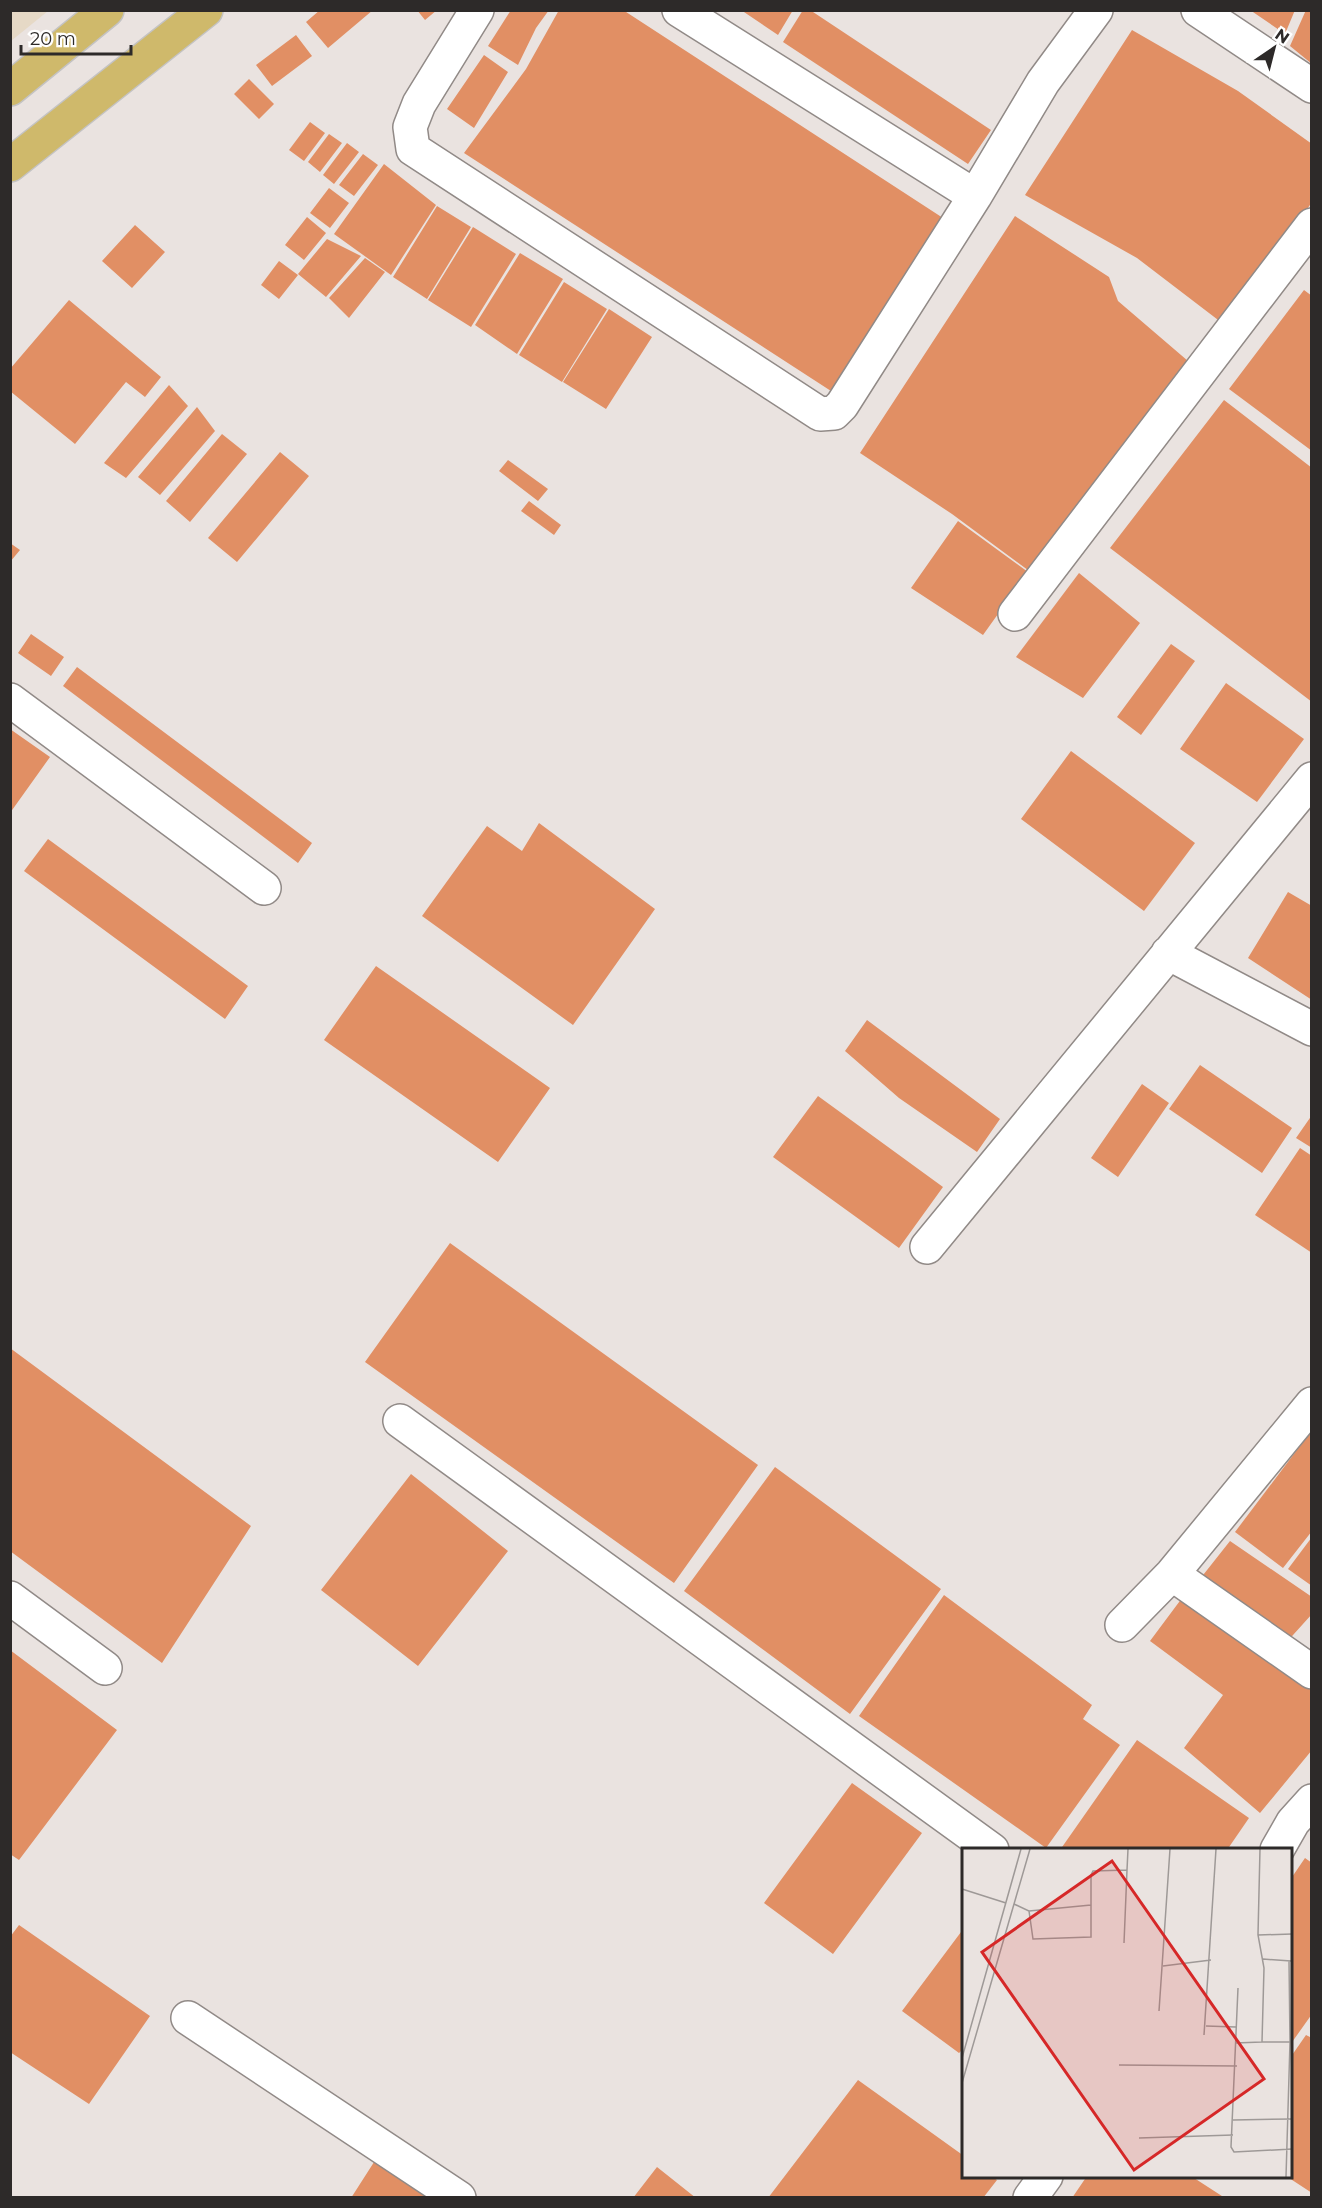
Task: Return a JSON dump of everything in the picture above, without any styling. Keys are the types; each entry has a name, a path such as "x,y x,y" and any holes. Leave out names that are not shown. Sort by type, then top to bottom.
{"main road":[{"path":"10,89 107,10"},
{"path":"10,165 206,10"}],"street":[{"path":"477,10 418,104 410,127 413,149 820,414 834,413 842,405 975,196 1043,82 1096,10"},
{"path":"679,10 975,196"},
{"path":"1198,10 1311,86"},
{"path":"1015,614 1311,225"},
{"path":"10,700 264,888"},
{"path":"927,1247 1311,779"},
{"path":"1168,953 1311,1029"},
{"path":"1122,1625 1172,1574 1311,1404"},
{"path":"400,1421 989,1848"},
{"path":"1172,1574 1311,1672"},
{"path":"10,1598 105,1668"},
{"path":"1279,1848 1305,1819"},
{"path":"188,2018 459,2198"},
{"path":"1030,2198 1045,2178"}],"shaded area":[{"path":"11,10 48,10 48,11 11,41"}],"building":[{"path":"320,10 373,10 328,48 306,22"},
{"path":"417,10 437,10 425,20"},
{"path":"511,10 549,10 536,28 518,65 488,46"},
{"path":"559,10 623,10 943,218 893,309 831,391 464,153 526,69"},
{"path":"741,10 793,10 778,35"},
{"path":"803,10 810,10 991,130 968,164 783,42"},
{"path":"1250,10 1295,10 1285,34"},
{"path":"1306,10 1312,10 1312,64 1290,46"},
{"path":"1132,30 1238,91 1312,144 1312,202 1226,326 1137,258 1025,195"},
{"path":"296,35 312,56 272,86 256,65"},
{"path":"484,55 508,72 474,128 447,109"},
{"path":"249,79 274,104 259,119 234,94"},
{"path":"310,122 325,133 304,161 289,150"},
{"path":"329,134 342,143 320,172 308,162"},
{"path":"347,143 359,152 334,184 323,175"},
{"path":"363,154 378,165 354,196 339,185"},
{"path":"384,164 436,205 391,275 334,234"},
{"path":"329,188 349,203 330,228 310,213"},
{"path":"437,206 471,227 427,299 393,277"},
{"path":"1015,216 1109,277 1118,301 1195,367 1040,579 952,514 860,453"},
{"path":"307,217 326,233 304,260 285,245"},
{"path":"135,225 165,252 132,288 102,261"},
{"path":"473,227 516,254 471,327 428,300"},
{"path":"327,239 361,256 326,297 298,274"},
{"path":"520,253 563,279 517,354 475,325"},
{"path":"365,258 385,272 349,318 329,298"},
{"path":"279,261 298,275 279,299 261,285"},
{"path":"564,282 607,309 562,382 519,355"},
{"path":"1304,290 1312,296 1312,451 1229,389"},
{"path":"69,300 161,377 145,397 126,382 75,444 10,391 10,369"},
{"path":"609,309 652,337 606,409 563,382"},
{"path":"169,385 188,406 126,478 104,463"},
{"path":"1224,400 1312,468 1312,702 1110,548"},
{"path":"197,407 215,431 160,495 138,477"},
{"path":"222,434 247,454 190,522 166,501"},
{"path":"280,452 309,476 237,562 208,538"},
{"path":"508,460 548,489 538,501 499,471"},
{"path":"529,501 561,525 554,535 521,511"},
{"path":"958,521 1028,572 983,635 911,588"},
{"path":"10,543 20,550 10,562"},
{"path":"1079,573 1140,623 1083,698 1016,657"},
{"path":"31,634 64,657 51,676 18,653"},
{"path":"1171,644 1195,661 1141,735 1117,717"},
{"path":"77,667 312,843 298,863 63,686"},
{"path":"1226,683 1304,739 1257,802 1180,749"},
{"path":"10,729 50,757 10,813"},
{"path":"1071,751 1195,843 1144,911 1021,819"},
{"path":"539,823 655,909 573,1025 422,916 487,826 522,851"},
{"path":"48,839 248,986 225,1019 24,871"},
{"path":"1288,892 1312,906 1312,1000 1248,958"},
{"path":"376,966 550,1088 498,1162 324,1040"},
{"path":"867,1020 1000,1119 977,1152 899,1098 845,1051"},
{"path":"1200,1065 1292,1128 1262,1173 1169,1109"},
{"path":"1142,1084 1169,1103 1118,1177 1091,1158"},
{"path":"818,1096 943,1187 899,1248 773,1157"},
{"path":"1312,1115 1312,1148 1296,1138"},
{"path":"1300,1148 1312,1156 1312,1253 1255,1215"},
{"path":"450,1243 758,1465 674,1583 365,1362"},
{"path":"10,1348 251,1526 162,1663 10,1551"},
{"path":"1312,1430 1312,1531 1283,1568 1235,1532"},
{"path":"775,1467 941,1589 850,1714 684,1591"},
{"path":"411,1474 508,1551 418,1666 321,1590"},
{"path":"1312,1537 1312,1586 1288,1569"},
{"path":"1230,1541 1312,1597 1312,1614 1284,1645 1196,1584"},
{"path":"1188,1590 1312,1688 1312,1750 1260,1813 1184,1748 1223,1695 1150,1641"},
{"path":"944,1595 1092,1705 1083,1719 1120,1745 1046,1848 859,1716"},
{"path":"10,1650 117,1730 19,1860 10,1854"},
{"path":"1137,1740 1249,1818 1228,1848 1061,1848"},
{"path":"852,1783 922,1833 833,1954 764,1903"},
{"path":"1305,1858 1312,1863 1312,2014 1292,2042 1292,1877"},
{"path":"19,1925 150,2016 89,2104 10,2052 10,1937"},
{"path":"962,1931 962,2050 959,2053 902,2011"},
{"path":"1306,2035 1312,2038 1312,2193 1289,2178 1292,2178 1292,2055"},
{"path":"858,2080 962,2155 962,2178 994,2178 997,2180 983,2198 768,2198"},
{"path":"376,2159 435,2198 351,2198"},
{"path":"657,2167 696,2198 633,2198"},
{"path":"1086,2178 1194,2178 1225,2198 1072,2198"}]}
